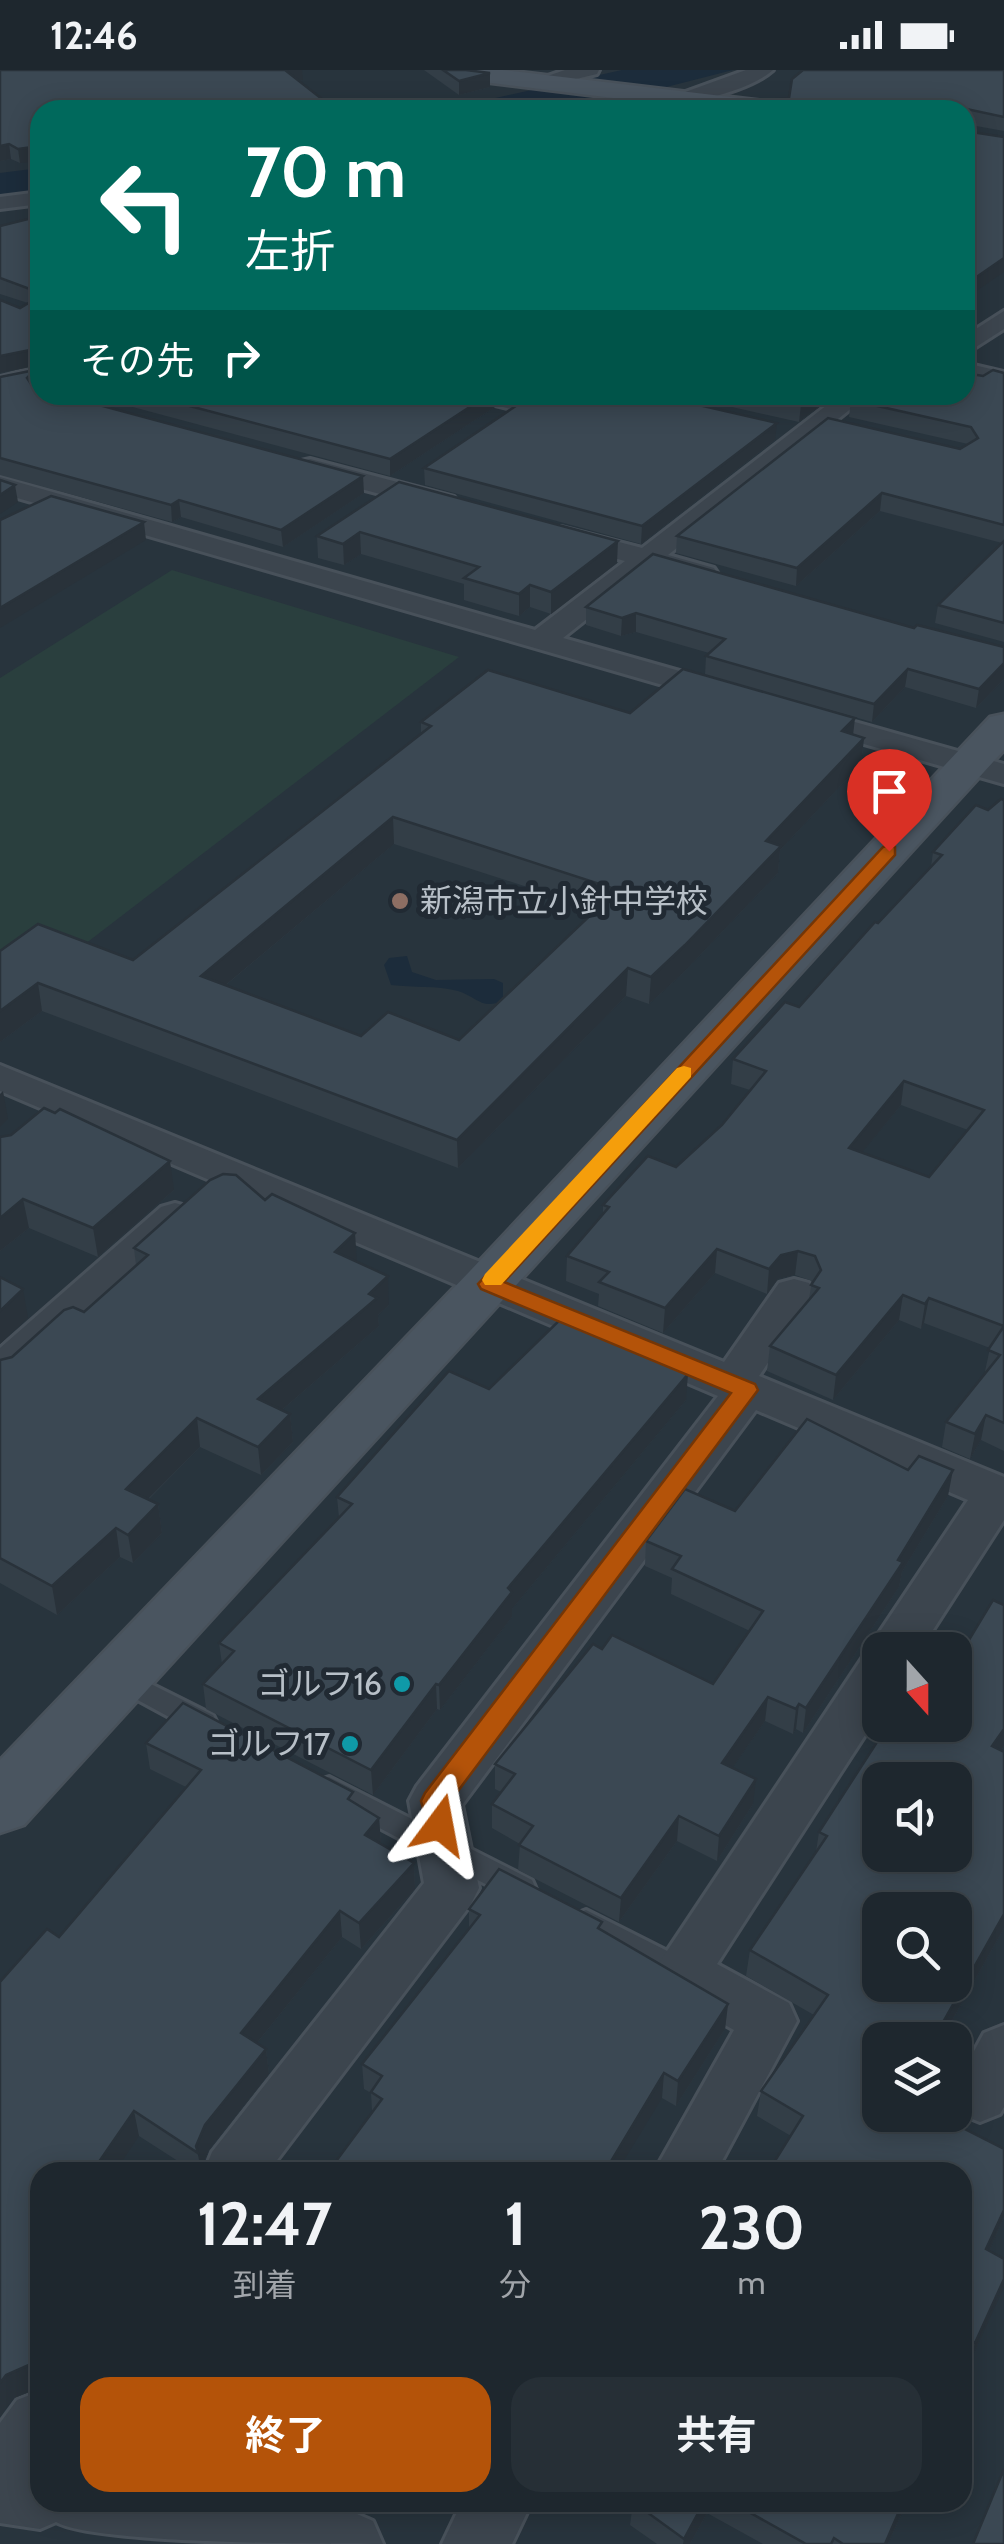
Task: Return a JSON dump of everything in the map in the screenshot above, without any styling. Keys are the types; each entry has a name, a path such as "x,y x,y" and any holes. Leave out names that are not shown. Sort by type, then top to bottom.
{"street":[{"path":"443,70 545,82 631,100"},
{"path":"545,82 590,70"},
{"path":"668,100 764,70"},
{"path":"683,98 698,100"},
{"path":"0,203 30,199"},
{"path":"975,340 1004,318"},
{"path":"975,372 1004,379"},
{"path":"2,384 30,377"},
{"path":"2,384 30,391"},
{"path":"491,426 522,405"},
{"path":"540,642 843,405"},
{"path":"765,426 856,430"},
{"path":"284,460 467,509"},
{"path":"362,512 427,468"},
{"path":"0,485 754,703 992,755"},
{"path":"16,518 50,500"},
{"path":"539,529 722,578"},
{"path":"280,566 313,544"},
{"path":"0,1804 992,755"},
{"path":"0,1076 44,1114 224,1172 1001,1495 906,1632"},
{"path":"0,1372 224,1172"},
{"path":"241,2162 452,1888 435,1801 739,1387 794,1293"},
{"path":"690,2162 769,2021 680,1972 862,1698"},
{"path":"0,2475 30,2436"},
{"path":"0,2490 30,2494"},
{"path":"142,2512 333,2543"},
{"path":"475,2544 493,2512"}],"lane":[{"path":"120,1679 223,1733"},
{"path":"308,1777 680,1972"}],"green space":[{"path":"172,570 459,657 29,987 0,977 0,678"}],"water":[{"path":"622,70 733,70 615,100 486,100"},
{"path":"30,169 30,193 0,197 0,173"},
{"path":"407,956 412,972 436,980 494,979 503,983 503,1000 485,1004 450,989 391,985 384,965 389,958"}],"building":[{"path":"0,70 285,70 323,100 30,100 30,147 0,146"},
{"path":"443,70 466,70 490,73 459,81"},
{"path":"803,70 1004,70 1004,117 975,111 975,100 767,100 789,98 792,79"},
{"path":"975,133 1004,137 1004,258 975,278"},
{"path":"30,218 30,289 0,278 0,226"},
{"path":"0,300 20,308 30,302 30,350 0,356"},
{"path":"993,370 1004,373 1004,525 882,493 797,568 677,536 828,418 960,449 978,438 971,427 873,405 975,405 975,375 983,376"},
{"path":"30,371 30,405 99,405 363,476 281,530 179,500 171,505 0,458 0,377"},
{"path":"186,405 473,405 390,459"},
{"path":"517,405 699,405 777,423 642,526 424,468"},
{"path":"0,480 15,485 0,495"},
{"path":"399,482 618,541 551,592 530,585 519,594 464,578 479,567 360,532 343,544 317,536"},
{"path":"51,496 144,522 0,608 0,520"},
{"path":"1004,541 1004,623 938,605"},
{"path":"653,554 914,628 917,625 1004,647 1004,663 979,689 908,669 874,704 706,656 725,639 636,613 622,618 586,607"},
{"path":"683,669 855,718 842,731 864,738 766,841 781,846 685,945 651,977 628,968 457,1140 38,983 0,1011 0,951 38,924 133,960 431,726 421,722 488,670 630,713","holes":["393,817 612,888 592,907 597,909 459,1040 388,1012 361,1036 201,976"]},
{"path":"1004,800 1004,1326 929,1298 925,1304 903,1295 836,1375 770,1346 819,1288 811,1285 821,1270 815,1256 798,1251 781,1255 769,1269 717,1249 665,1308 599,1282 609,1272 567,1256 609,1207 603,1205 648,1156 676,1167 722,1125 766,1071 733,1059 785,1002 799,1007 942,855 933,852 976,805 988,810","holes":["904,1081 984,1110 929,1177 849,1148"]},
{"path":"44,1108 55,1113 60,1109 170,1161 93,1228 23,1199 0,1218 0,1137 11,1135"},
{"path":"223,1174 236,1175 265,1200 272,1194 355,1233 335,1252 388,1276 369,1294 377,1298 258,1399 290,1414 258,1447 197,1418 126,1489 158,1504 128,1535 116,1528 52,1586 0,1558 0,1360 12,1357 64,1310 73,1307 84,1312 148,1255 134,1248 210,1180"},
{"path":"0,1277 23,1289 0,1311"},
{"path":"569,1311 637,1340 630,1349 688,1374 508,1588 512,1592 371,1770 203,1684 234,1651 219,1643 352,1504 337,1497 449,1371 489,1389"},
{"path":"1004,1326 1004,1423 986,1415 975,1434 946,1422 1000,1355 988,1350"},
{"path":"807,1419 908,1470 919,1456 953,1470 898,1560 903,1562 806,1708 799,1704 796,1709 768,1697 722,1763 756,1779 719,1836 679,1816 621,1898 519,1845 533,1826 492,1804 515,1774 495,1764 593,1644 602,1649 612,1635 713,1684 763,1611 672,1569 681,1556 646,1541 685,1489 735,1511"},
{"path":"993,1600 1004,1605 1004,1729 992,1746 1004,1752 1004,1914 972,1971 972,1892 862,1892 862,2002 954,2002 943,2022 862,2022 862,2132 970,2132 1004,2149 1004,2210 986,2249 1004,2259 1004,2279 975,2343 972,2162 774,2162 803,2116 761,2091 828,1995 750,1950 827,1836 819,1832 862,1765 862,1872 972,1872 972,1762 864,1762 877,1742 972,1742 972,1635"},
{"path":"183,1703 353,1792 348,1799 379,1818 365,1835 414,1863 359,1923 340,1911 241,2033 266,2049 205,2125 196,2146 198,2153 134,2111 99,2162 30,2162 30,2364 6,2375 0,2383 0,1982 47,1929 59,1937 201,1770 146,1743"},
{"path":"499,1869 602,1922 598,1928 728,2004 678,2081 664,2073 611,2162 335,2162 382,2099 371,2092 382,2076 362,2064 480,1915 469,1909"},
{"path":"1004,2469 1004,2544 973,2544"},
{"path":"647,2512 699,2512 684,2539"},
{"path":"749,2512 899,2512 885,2544 843,2544 834,2538 831,2544 806,2544"}],"slow traffic":[{"path":"493,1280 684,1073"}],"place":[{"name":"新潟市立小針中学校","path":"400,901"},
{"name":"ゴルフ16","path":"402,1684"},
{"name":"ゴルフ17","path":"350,1744"}],"route":[{"path":"440,1825 435,1801 746,1390 489,1284 889,851"}]}
